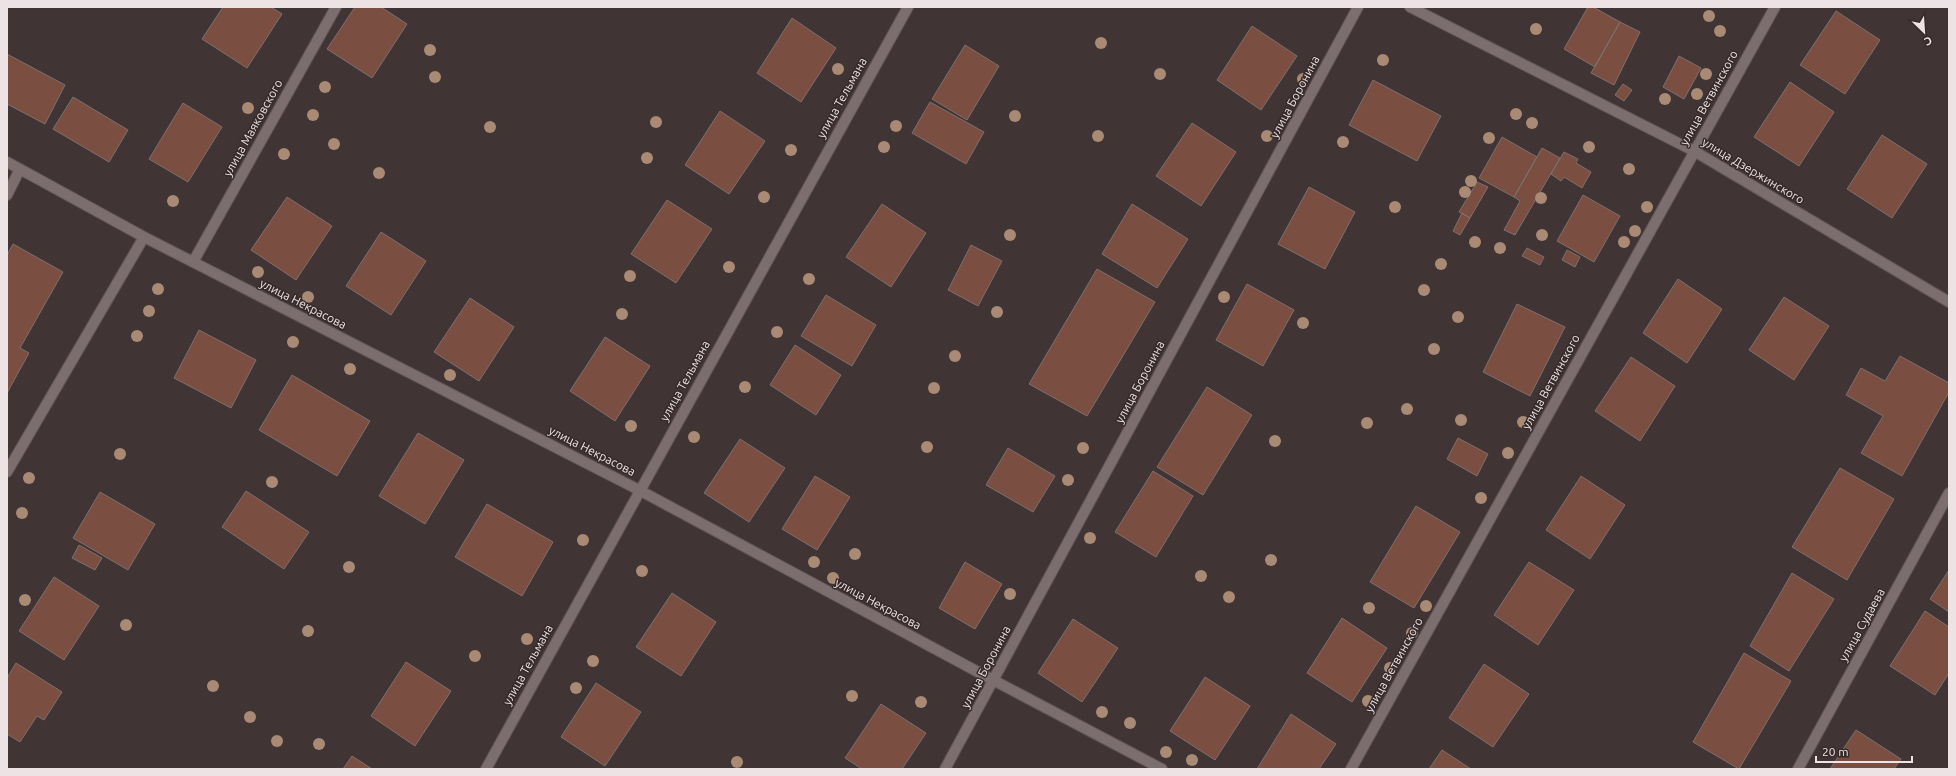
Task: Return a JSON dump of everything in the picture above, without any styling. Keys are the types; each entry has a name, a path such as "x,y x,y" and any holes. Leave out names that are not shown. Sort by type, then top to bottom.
{"street":[{"name":"улица Маяковского","path":"193,262 336,7"},
{"name":"улица Тельмана","path":"486,769 639,490 908,7"},
{"name":"улица Боронина","path":"945,769 1358,7"},
{"name":"улица Дзержинского","path":"1410,7 1694,151 1949,302"},
{"name":"улица Ветвинского","path":"1351,769 1775,7"},
{"name":"улица Некрасова","path":"7,162 144,237 639,490 1162,769"},
{"path":"7,195 20,169"},
{"path":"7,472 144,237"},
{"name":"улица Судаева","path":"1798,769 1949,493"}],"building":[{"path":"223,7 271,7 282,14 247,68 202,39"},
{"path":"355,7 381,7 407,24 372,78 327,49"},
{"path":"1588,7 1593,7 1620,22 1595,67 1564,49"},
{"path":"1836,11 1880,40 1845,94 1800,65"},
{"path":"792,18 836,48 801,102 757,73"},
{"path":"1620,22 1640,32 1614,85 1591,73"},
{"path":"1252,26 1297,56 1261,110 1217,80"},
{"path":"965,45 999,66 967,120 932,99"},
{"path":"7,54 65,85 45,124 7,104"},
{"path":"1679,56 1701,68 1684,99 1663,87"},
{"path":"1373,80 1441,116 1417,161 1349,125"},
{"path":"1790,82 1834,112 1799,166 1754,137"},
{"path":"1623,84 1632,90 1624,101 1615,95"},
{"path":"73,97 128,130 109,162 53,129"},
{"path":"930,102 984,132 966,164 912,133"},
{"path":"183,103 222,127 188,182 149,159"},
{"path":"720,111 765,141 729,194 685,165"},
{"path":"1192,123 1236,152 1201,206 1156,176"},
{"path":"1882,135 1927,164 1892,218 1847,189"},
{"path":"1502,137 1537,157 1514,197 1479,178"},
{"path":"1542,148 1560,158 1515,235 1504,230 1520,201 1514,197"},
{"path":"1564,152 1578,159 1576,163 1591,172 1582,188 1564,177 1561,181 1551,174"},
{"path":"1477,182 1488,187 1470,218 1459,212"},
{"path":"1309,187 1355,212 1325,269 1278,244"},
{"path":"1583,195 1620,216 1594,262 1557,241"},
{"path":"287,197 332,226 296,280 251,250"},
{"path":"667,200 712,229 676,283 631,254"},
{"path":"882,204 926,233 891,287 846,257"},
{"path":"1132,204 1188,239 1157,288 1102,254"},
{"path":"1462,213 1470,218 1460,235 1453,231"},
{"path":"381,232 426,261 391,315 346,286"},
{"path":"13,244 63,272 20,348 29,353 7,393 7,255"},
{"path":"971,245 1002,261 978,306 948,290"},
{"path":"1527,248 1544,257 1540,265 1522,256"},
{"path":"1567,250 1580,257 1575,267 1562,260"},
{"path":"1097,269 1155,302 1087,416 1029,384"},
{"path":"1678,279 1722,309 1687,363 1643,333"},
{"path":"1247,284 1294,310 1263,366 1216,340"},
{"path":"826,295 876,325 852,366 801,336"},
{"path":"1784,297 1829,326 1794,380 1749,350"},
{"path":"470,298 514,327 479,381 434,352"},
{"path":"1517,304 1565,327 1530,396 1483,372"},
{"path":"199,330 256,360 231,408 174,378"},
{"path":"605,337 650,366 615,421 570,391"},
{"path":"795,345 841,375 816,415 770,385"},
{"path":"1900,356 1949,383 1949,392 1902,476 1861,453 1883,416 1846,395 1861,368 1885,381"},
{"path":"1631,357 1675,386 1640,441 1595,411"},
{"path":"292,375 370,421 337,476 259,430"},
{"path":"1207,387 1252,415 1203,495 1157,467"},
{"path":"418,433 464,460 425,524 379,496"},
{"path":"1458,438 1488,454 1477,476 1447,459"},
{"path":"740,439 785,468 749,522 704,493"},
{"path":"1008,448 1055,476 1033,512 986,485"},
{"path":"1840,468 1894,499 1847,580 1792,547"},
{"path":"1153,471 1193,496 1156,557 1115,532"},
{"path":"815,476 850,497 817,550 782,529"},
{"path":"1581,476 1625,505 1590,559 1546,530"},
{"path":"246,491 309,532 284,569 222,527"},
{"path":"100,492 155,524 128,570 73,538"},
{"path":"487,504 553,542 522,596 455,557"},
{"path":"1416,506 1460,532 1414,608 1370,582"},
{"path":"79,545 102,558 95,570 72,558"},
{"path":"965,562 1002,584 975,629 939,608"},
{"path":"1529,562 1574,590 1538,645 1494,615"},
{"path":"1949,570 1949,612 1930,599"},
{"path":"1792,573 1834,599 1789,671 1750,646"},
{"path":"54,577 99,606 64,660 19,631"},
{"path":"672,593 716,622 681,676 636,647"},
{"path":"1925,611 1949,627 1949,673 1935,695 1890,666"},
{"path":"1342,618 1387,648 1352,702 1307,673"},
{"path":"1073,619 1118,648 1082,702 1038,673"},
{"path":"1744,653 1791,681 1739,769 1693,742"},
{"path":"406,662 451,691 415,746 371,716"},
{"path":"16,663 62,692 44,720 37,716 20,742 7,734 7,678"},
{"path":"1484,664 1529,694 1493,747 1449,718"},
{"path":"1205,677 1250,706 1215,760 1170,731"},
{"path":"596,683 641,712 605,766 561,737"},
{"path":"881,704 926,733 902,769 862,769 845,758"},
{"path":"1291,714 1336,744 1319,769 1257,769"},
{"path":"1856,730 1901,759 1894,769 1830,769"},
{"path":"1442,750 1471,769 1429,769"},
{"path":"352,756 372,769 343,769"}]}
